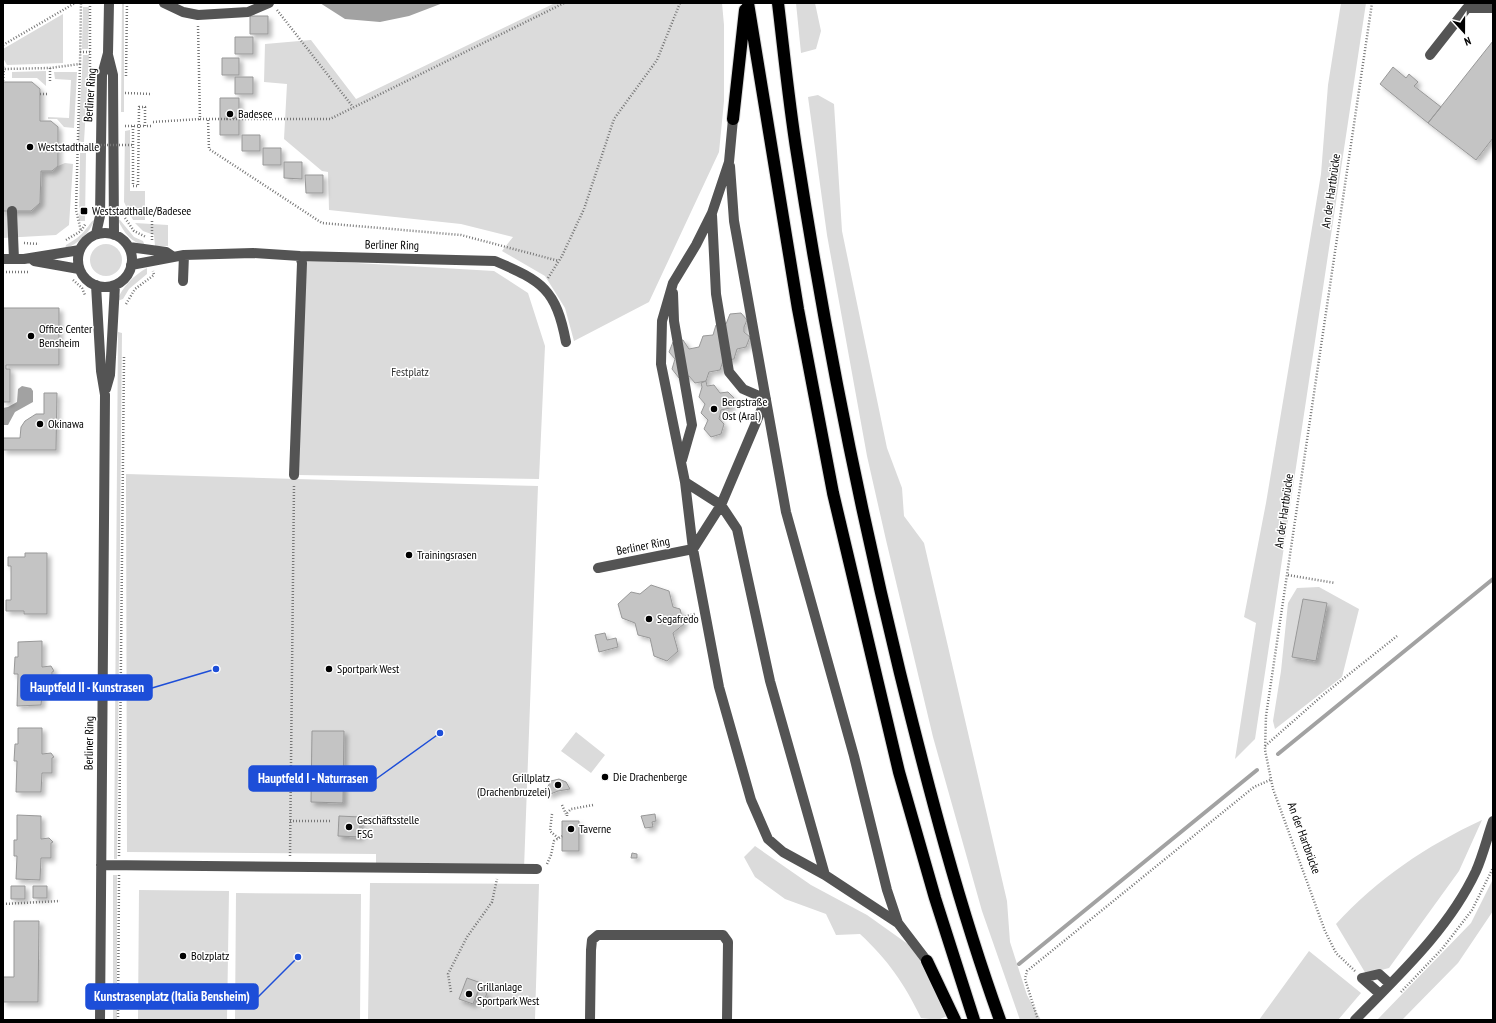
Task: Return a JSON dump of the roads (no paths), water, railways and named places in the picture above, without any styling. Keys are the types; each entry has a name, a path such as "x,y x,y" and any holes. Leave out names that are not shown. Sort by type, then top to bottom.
{"highway":[{"path":"733,119 747,3"},
{"path":"747,3 798,309 833,493 899,772 935,898 974,1020"},
{"path":"778,3 799,167 822,304 856,483 921,759 957,888 1000,1020"},
{"path":"927,961 955,1020"}],"street":[{"name":"Berliner Ring","path":"109,3 108,53 113,75 114,235"},
{"path":"164,3 183,12 198,15 248,12 272,6"},
{"path":"1430,55 1467,8 1493,8"},
{"name":"Berliner Ring","path":"96,234 100,216 102,75 108,53"},
{"path":"733,119 729,162 734,221 786,512 854,756 887,890 898,923 927,961"},
{"path":"729,162 712,213 696,245 673,283 662,321 661,364 685,482 693,549 719,687 751,800 768,839 783,852 825,875 898,923"},
{"path":"12,211 19,259"},
{"path":"712,213 716,294 729,372 743,389 766,399"},
{"path":"105,233 114,235 122,239 129,247 132,256 131,266 125,277 115,285 106,287 96,285 86,279 79,268 78,259 80,250 86,241 96,234 105,233"},
{"name":"Berliner Ring","path":"129,247 166,252 172,256"},
{"path":"3,259 19,259 80,250"},
{"name":"Berliner Ring","path":"131,266 160,261 172,256 253,253 300,256 495,261 520,271 543,285 557,307 566,342"},
{"path":"183,281 184,255"},
{"path":"294,475 302,263 300,256"},
{"path":"19,259 79,268"},
{"path":"673,283 674,321 692,425 681,463"},
{"name":"Berliner Ring","path":"96,285 101,371 105,395 100,1020"},
{"name":"Berliner Ring","path":"105,395 110,375 115,285"},
{"path":"693,549 722,505 766,399"},
{"path":"685,482 722,505 737,529 770,681 825,875"},
{"name":"Berliner Ring","path":"598,568 693,549"},
{"path":"1355,1020 1428,943 1452,911 1476,871 1493,822"},
{"path":"101,866 540,868"},
{"path":"590,1020 591,950 592,940 598,935 716,935 723,936 728,942 727,1020"},
{"path":"1380,994 1362,978 1379,974 1390,984"}],"waterway":[{"path":"1278,754 1493,579"},
{"path":"1019,964 1257,770"}],"place":[{"name":"Badesee","path":"230,114"},
{"name":"Weststadthalle","path":"30,147"},
{"name":"Weststadthalle/Badesee","path":"84,211"},
{"name":"Office Center Bensheim","path":"31,336"},
{"name":"Bergstraße Ost (Aral)","path":"714,409"},
{"name":"Okinawa","path":"40,424"},
{"name":"Trainingsrasen","path":"409,555"},
{"name":"Segafredo","path":"649,619"},
{"name":"Hauptfeld II - Kunstrasen","path":"216,669"},
{"name":"Sportpark West","path":"329,669"},
{"name":"Hauptfeld I - Naturrasen","path":"440,733"},
{"name":"Die Drachenberge","path":"605,777"},
{"name":"Grillplatz (Drachenbruzelei)","path":"558,785"},
{"name":"Geschäftsstelle FSG","path":"349,827"},
{"name":"Taverne","path":"571,829"},
{"name":"Bolzplatz","path":"183,956"},
{"name":"Kunstrasenplatz (Italia Bensheim)","path":"298,957"},
{"name":"Grillanlage Sportpark West","path":"469,994"}],"park label":[{"name":"Festplatz","path":"410,372"}]}
